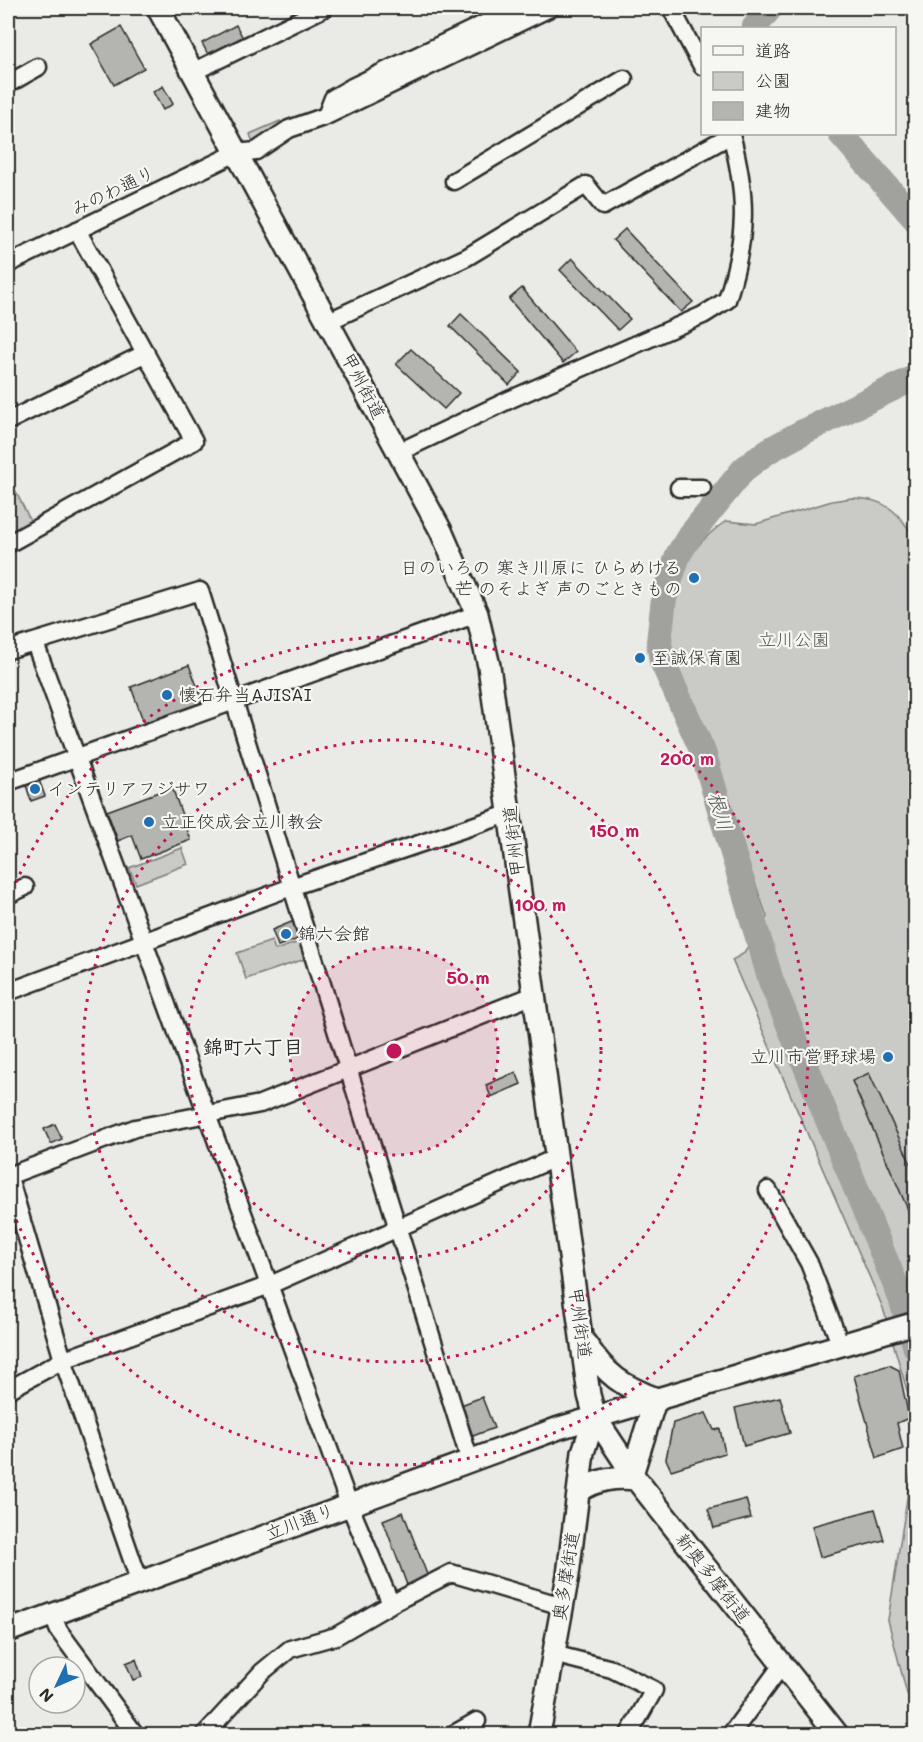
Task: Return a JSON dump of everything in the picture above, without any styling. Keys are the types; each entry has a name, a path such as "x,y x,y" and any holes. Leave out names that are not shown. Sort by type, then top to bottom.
{"main road":[{"name":"甲州街道","path":"158,8 441,531 477,614 489,666 511,813 555,1158 583,1340 589,1395 595,1418"},
{"path":"595,1418 908,1325"},
{"path":"583,1340 610,1376 622,1385 657,1401"},
{"path":"579,1491 594,1482 615,1477 634,1477 657,1401"},
{"name":"立川通り","path":"8,1631 349,1503 595,1418"},
{"name":"新奥多摩街道","path":"595,1418 634,1477 837,1734"},
{"name":"奥多摩街道","path":"539,1734 562,1606 583,1452 595,1418"}],"street":[{"path":"193,72 324,8"},
{"path":"438,54 517,8"},
{"path":"438,54 550,8"},
{"path":"671,8 701,64"},
{"name":"みのわ通り","path":"8,264 236,153 256,151 289,129 326,116 438,54"},
{"path":"8,84 38,67"},
{"path":"454,181 624,79"},
{"path":"329,321 467,258 586,185 603,206 729,135"},
{"path":"399,452 510,399 703,315 727,300 740,254 744,224 743,195 731,135"},
{"path":"8,544 194,441 77,230"},
{"path":"8,421 146,353"},
{"path":"679,488 702,488"},
{"path":"8,650 200,591 294,886 348,1070 470,1461"},
{"path":"8,782 234,699 477,614"},
{"path":"35,643 349,1503 391,1604"},
{"path":"8,992 294,886 511,813"},
{"path":"8,895 25,887"},
{"path":"140,1583 63,1360 8,1176 135,1128 260,1104 534,995"},
{"path":"8,1390 63,1360 270,1285 555,1158"},
{"path":"768,1190 809,1263 841,1346"},
{"path":"205,1734 262,1672 290,1649 336,1636 451,1573 562,1606"},
{"path":"52,1614 59,1631 135,1734"},
{"path":"554,1654 612,1669 654,1690 629,1734"},
{"path":"731,1734 782,1665"},
{"path":"454,1734 477,1721"}],"green space":[{"path":"280,121 284,128 254,146 250,134"},
{"path":"8,476 31,522 8,534"},
{"name":"立川公園","path":"852,498 874,501 890,508 897,514 915,540 915,1693 907,1694 888,1620 913,1460 913,1411 883,1308 732,960 743,954 767,917 713,762 673,664 668,643 667,623 670,603 684,565 710,534 726,521 756,524 832,501"},
{"path":"182,848 188,864 136,884 129,868"},
{"path":"272,941 275,950 302,941 308,958 246,979 237,953"}],"building":[{"path":"236,25 244,40 210,58 202,43"},
{"path":"121,27 144,68 114,85 91,44"},
{"path":"163,86 173,104 163,110 153,92"},
{"path":"625,229 693,302 681,312 613,240"},
{"path":"572,258 630,319 618,330 560,270"},
{"path":"522,288 576,352 563,363 509,299"},
{"path":"461,314 521,372 509,385 450,326"},
{"path":"411,349 459,393 444,409 396,364"},
{"name":"懐石弁当AJISAI","path":"189,665 204,704 145,726 131,687"},
{"name":"インテリアフジサワ","path":"38,777 45,796 31,801 25,782"},
{"path":"172,787 191,840 141,859 132,835 118,841 107,811"},
{"name":"錦六会館","path":"294,921 301,938 278,946 272,930"},
{"path":"516,1072 521,1084 491,1097 486,1085"},
{"path":"869,1073 916,1175 916,1228 852,1081"},
{"path":"55,1124 62,1139 51,1144 44,1129"},
{"path":"889,1365 899,1370 909,1418 897,1423 903,1449 877,1458 854,1376"},
{"path":"482,1397 494,1428 473,1436 461,1405"},
{"path":"780,1397 790,1433 744,1446 735,1408"},
{"path":"706,1413 714,1430 720,1429 725,1453 671,1470 666,1459 673,1423"},
{"path":"746,1499 751,1518 714,1528 708,1509"},
{"path":"875,1509 884,1540 820,1557 812,1526"},
{"path":"403,1512 428,1577 407,1585 383,1520"},
{"path":"136,1659 142,1677 133,1680 126,1663"}],"waterway":[{"name":"根川","path":"755,27 770,8"},
{"name":"根川","path":"842,135 916,220"},
{"name":"根川","path":"916,377 801,433 768,451 744,469 689,537 678,555 664,598 659,642 662,661 703,752 771,981 901,1298 916,1348"}],"place":[{"name":"日のいろの 寒き川原に ひらめける 芒 のそよぎ 声のごときもの","path":"694,578"},
{"name":"至誠保育園","path":"640,658"},
{"name":"懐石弁当AJISAI","path":"167,695"},
{"name":"インテリアフジサワ","path":"35,789"},
{"name":"立正佼成会立川教会","path":"149,822"},
{"name":"錦六会館","path":"286,934"},
{"name":"立川市営野球場","path":"888,1057"}],"district":[{"name":"錦町六丁目","path":"253,1047"}]}
